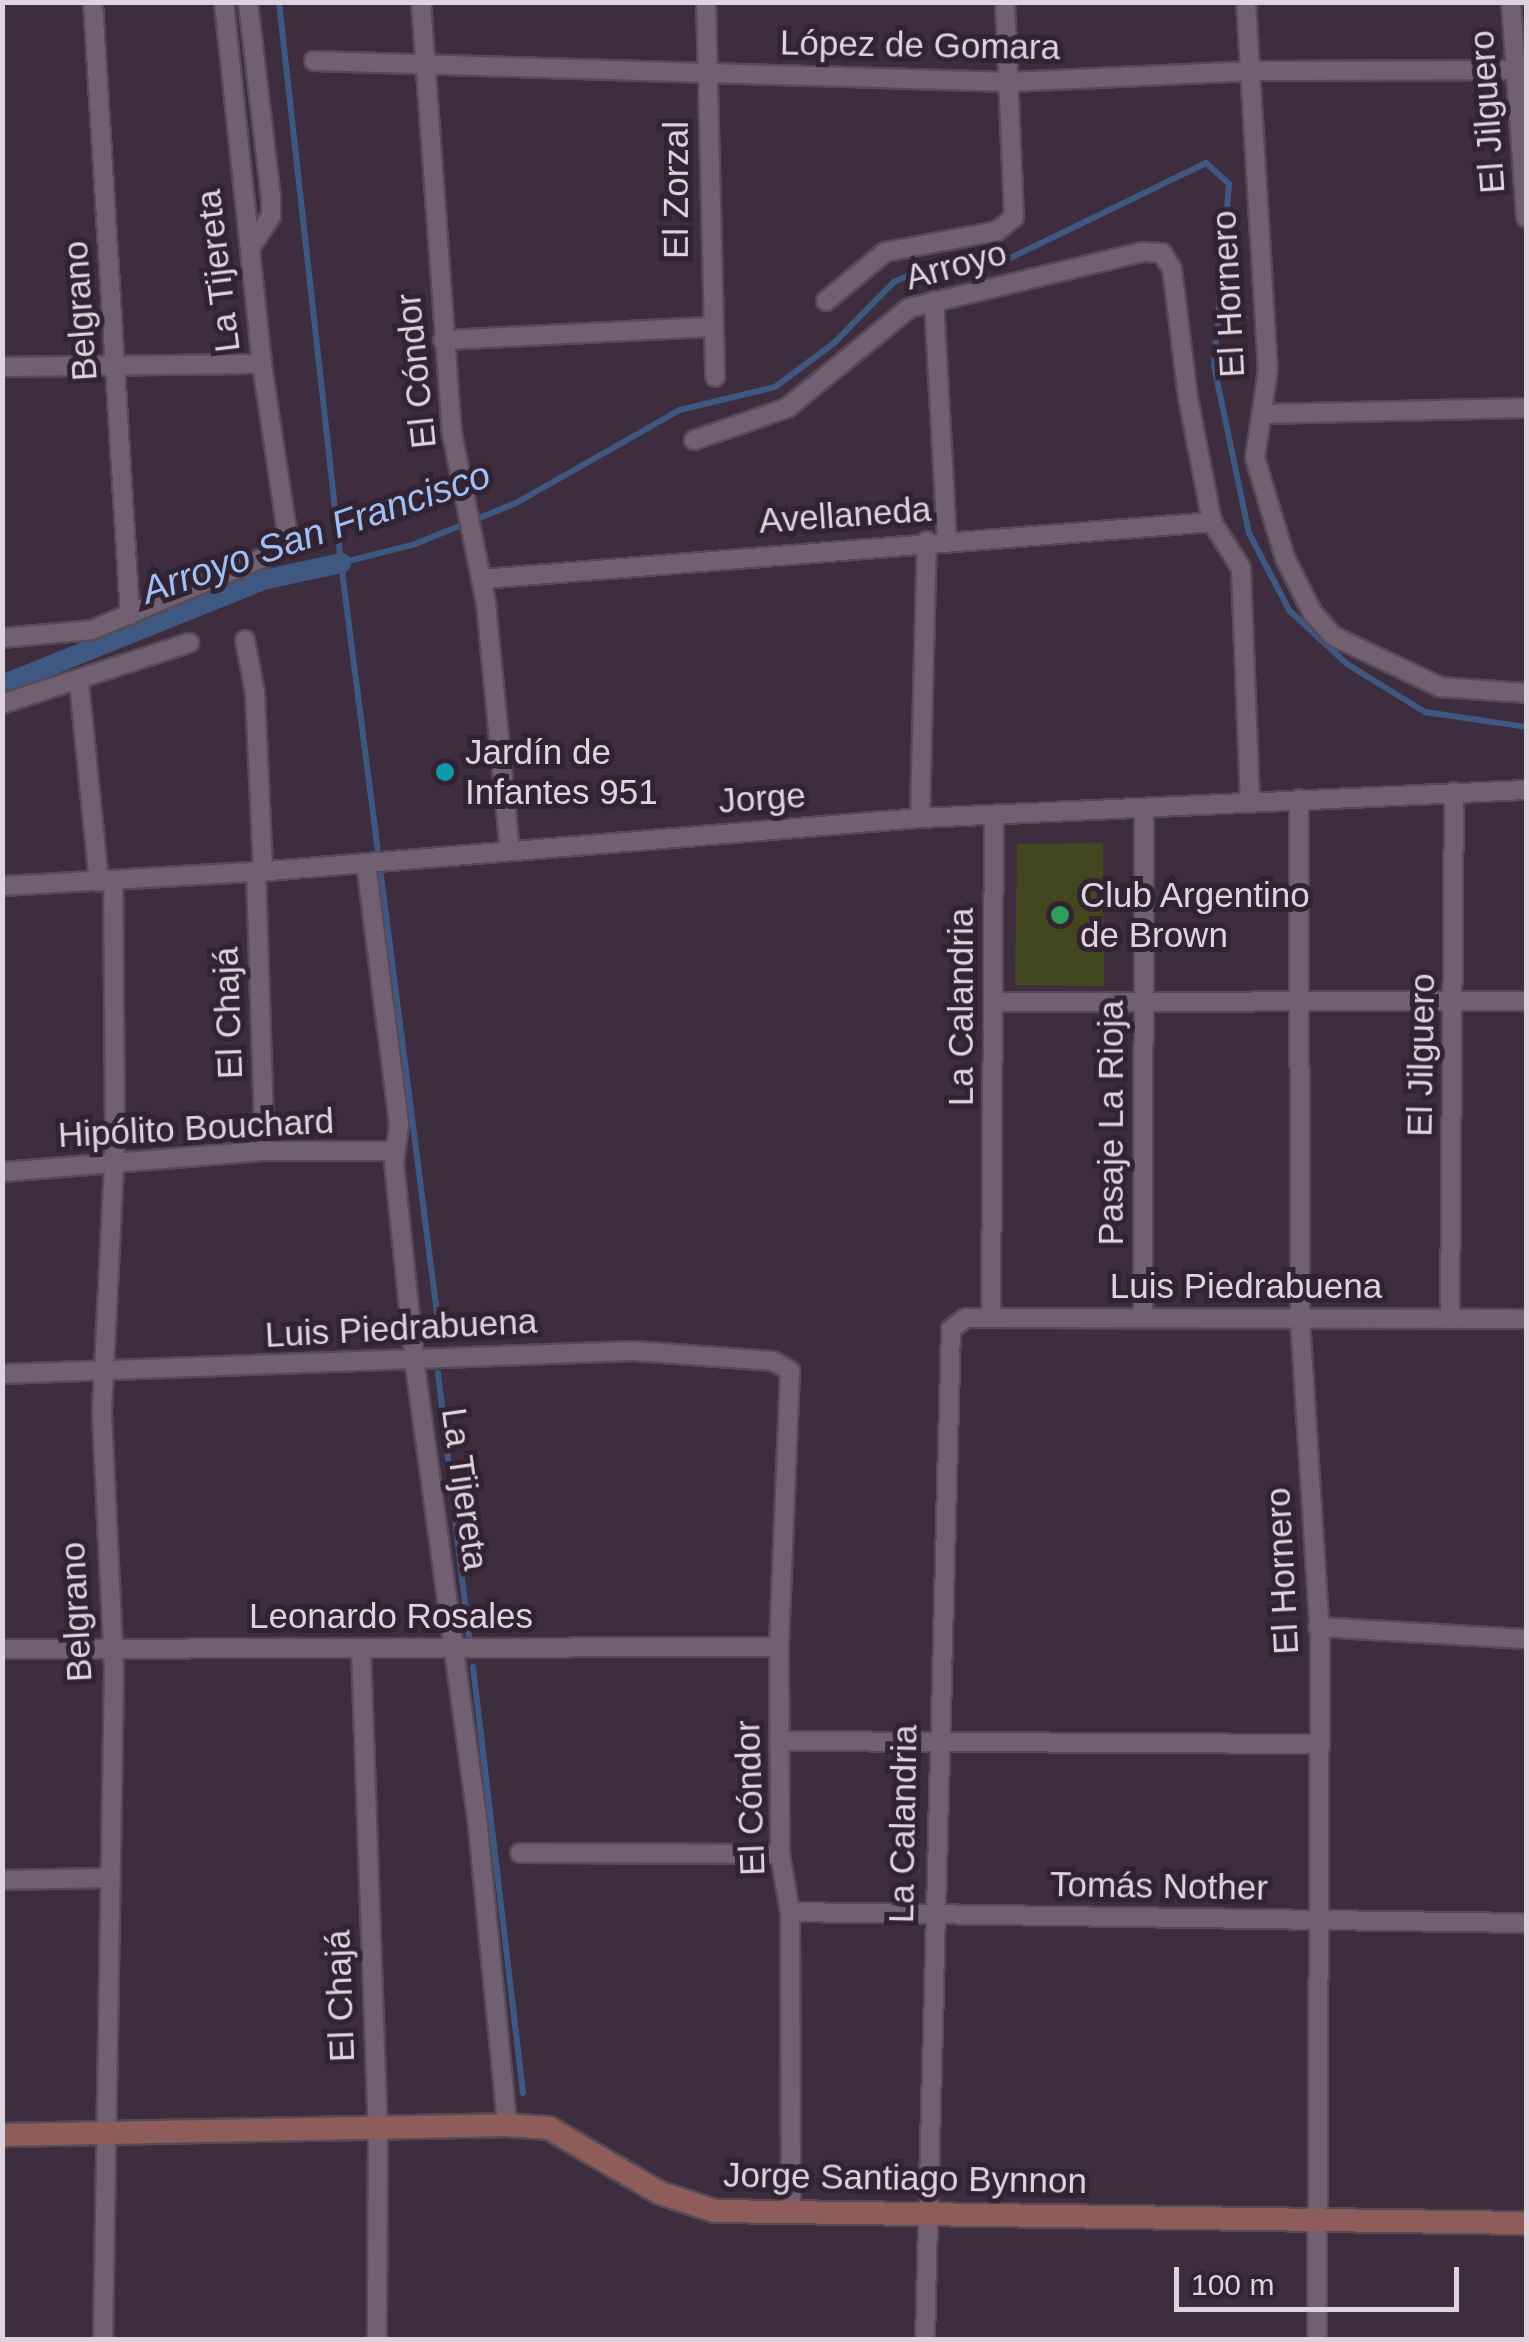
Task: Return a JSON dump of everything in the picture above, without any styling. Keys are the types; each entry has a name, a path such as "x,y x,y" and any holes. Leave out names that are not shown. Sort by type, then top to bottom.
{"street":[{"name":"Belgrano","path":"93,2 130,615"},
{"name":"La Tijereta","path":"130,615 274,554 287,532 262,364 224,2"},
{"path":"248,2 271,198 271,216 250,248"},
{"name":"El Cóndor","path":"421,2 443,340 461,485 482,578 510,850"},
{"name":"El Zorzal","path":"706,2 714,377"},
{"path":"826,301 885,252 1009,225 1014,218 1005,2"},
{"name":"El Hornero","path":"1246,2 1268,369 1255,458 1260,488 1285,558 1322,626 1440,687 1526,693"},
{"name":"El Jilguero","path":"1511,2 1522,70 1526,218"},
{"name":"López de Gomara","path":"314,61 1008,82 1248,72 1522,70"},
{"name":"El Hornero","path":"1152,250 1172,269 1188,398 1212,522 1241,568 1250,798"},
{"name":"Arroyo","path":"694,440 766,420 811,391 882,324 934,301 1152,250"},
{"path":"934,301 947,540"},
{"path":"443,340 710,327"},
{"path":"2,367 262,364"},
{"path":"1262,414 1526,408"},
{"name":"Avellaneda","path":"482,578 1212,522"},
{"path":"920,818 927,541"},
{"path":"2,638 74,634 130,615"},
{"name":"El Chajá","path":"245,640 255,693 265,1152"},
{"path":"2,704 189,643"},
{"name":"Belgrano","path":"79,682 106,882 112,1164 103,1373 111,1648 104,2340"},
{"name":"Jorge","path":"2,886 260,872 920,818 1144,808 1250,798 1526,790"},
{"name":"El Jilguero","path":"1450,1319 1454,792"},
{"name":"El Hornero","path":"1299,799 1300,1320 1318,1627 1322,1923 1317,2340"},
{"name":"Pasaje La Rioja","path":"1143,1318 1144,808"},
{"name":"La Calandria","path":"991,1318 994,816"},
{"name":"La Tijereta","path":"378,862 399,1126 394,1151 414,1358 502,2024 507,2125"},
{"path":"994,1002 1526,1001"},
{"name":"Hipólito Bouchard","path":"2,1172 265,1152 394,1151"},
{"name":"La Calandria","path":"925,2340 948,1338 966,1318"},
{"name":"Luis Piedrabuena","path":"966,1318 1526,1319"},
{"name":"Luis Piedrabuena","path":"2,1374 388,1365 414,1358 722,1356 774,1361 792,1380"},
{"name":"El Cóndor","path":"791,2213 790,1912 780,1854 779,1647 792,1380"},
{"path":"1318,1627 1526,1640"},
{"name":"Leonardo Rosales","path":"2,1649 779,1647"},
{"name":"El Chajá","path":"361,1650 378,2128 377,2340"},
{"path":"779,1741 1319,1744"},
{"path":"520,1853 780,1854"},
{"path":"2,1880 110,1878"},
{"name":"Tomás Nother","path":"790,1912 1322,1923 1526,1923"},
{"name":"Jorge Santiago Bynnon","path":"2,2135 507,2125 549,2128 685,2205 791,2213 1526,2223"}],"green space":[{"name":"Club Argentino de Brown","path":"1103,843 1104,986 1015,985 1017,844"}],"waterway":[{"path":"279,2 341,563 439,1329"},
{"name":"Arroyo San Francisco","path":"341,563 415,544 516,503 680,410 775,387 834,343 894,282 937,263 1000,263 1206,163 1229,184 1214,366 1249,533 1289,610 1347,664 1425,712 1526,727"},
{"name":"Arroyo San Francisco","path":"2,685 263,580 341,563"},
{"path":"438,1373 469,1636"},
{"path":"473,1667 523,2093"}],"place":[{"name":"Jardín de Infantes 951","path":"445,772"},
{"name":"Club Argentino de Brown","path":"1060,915"}]}
